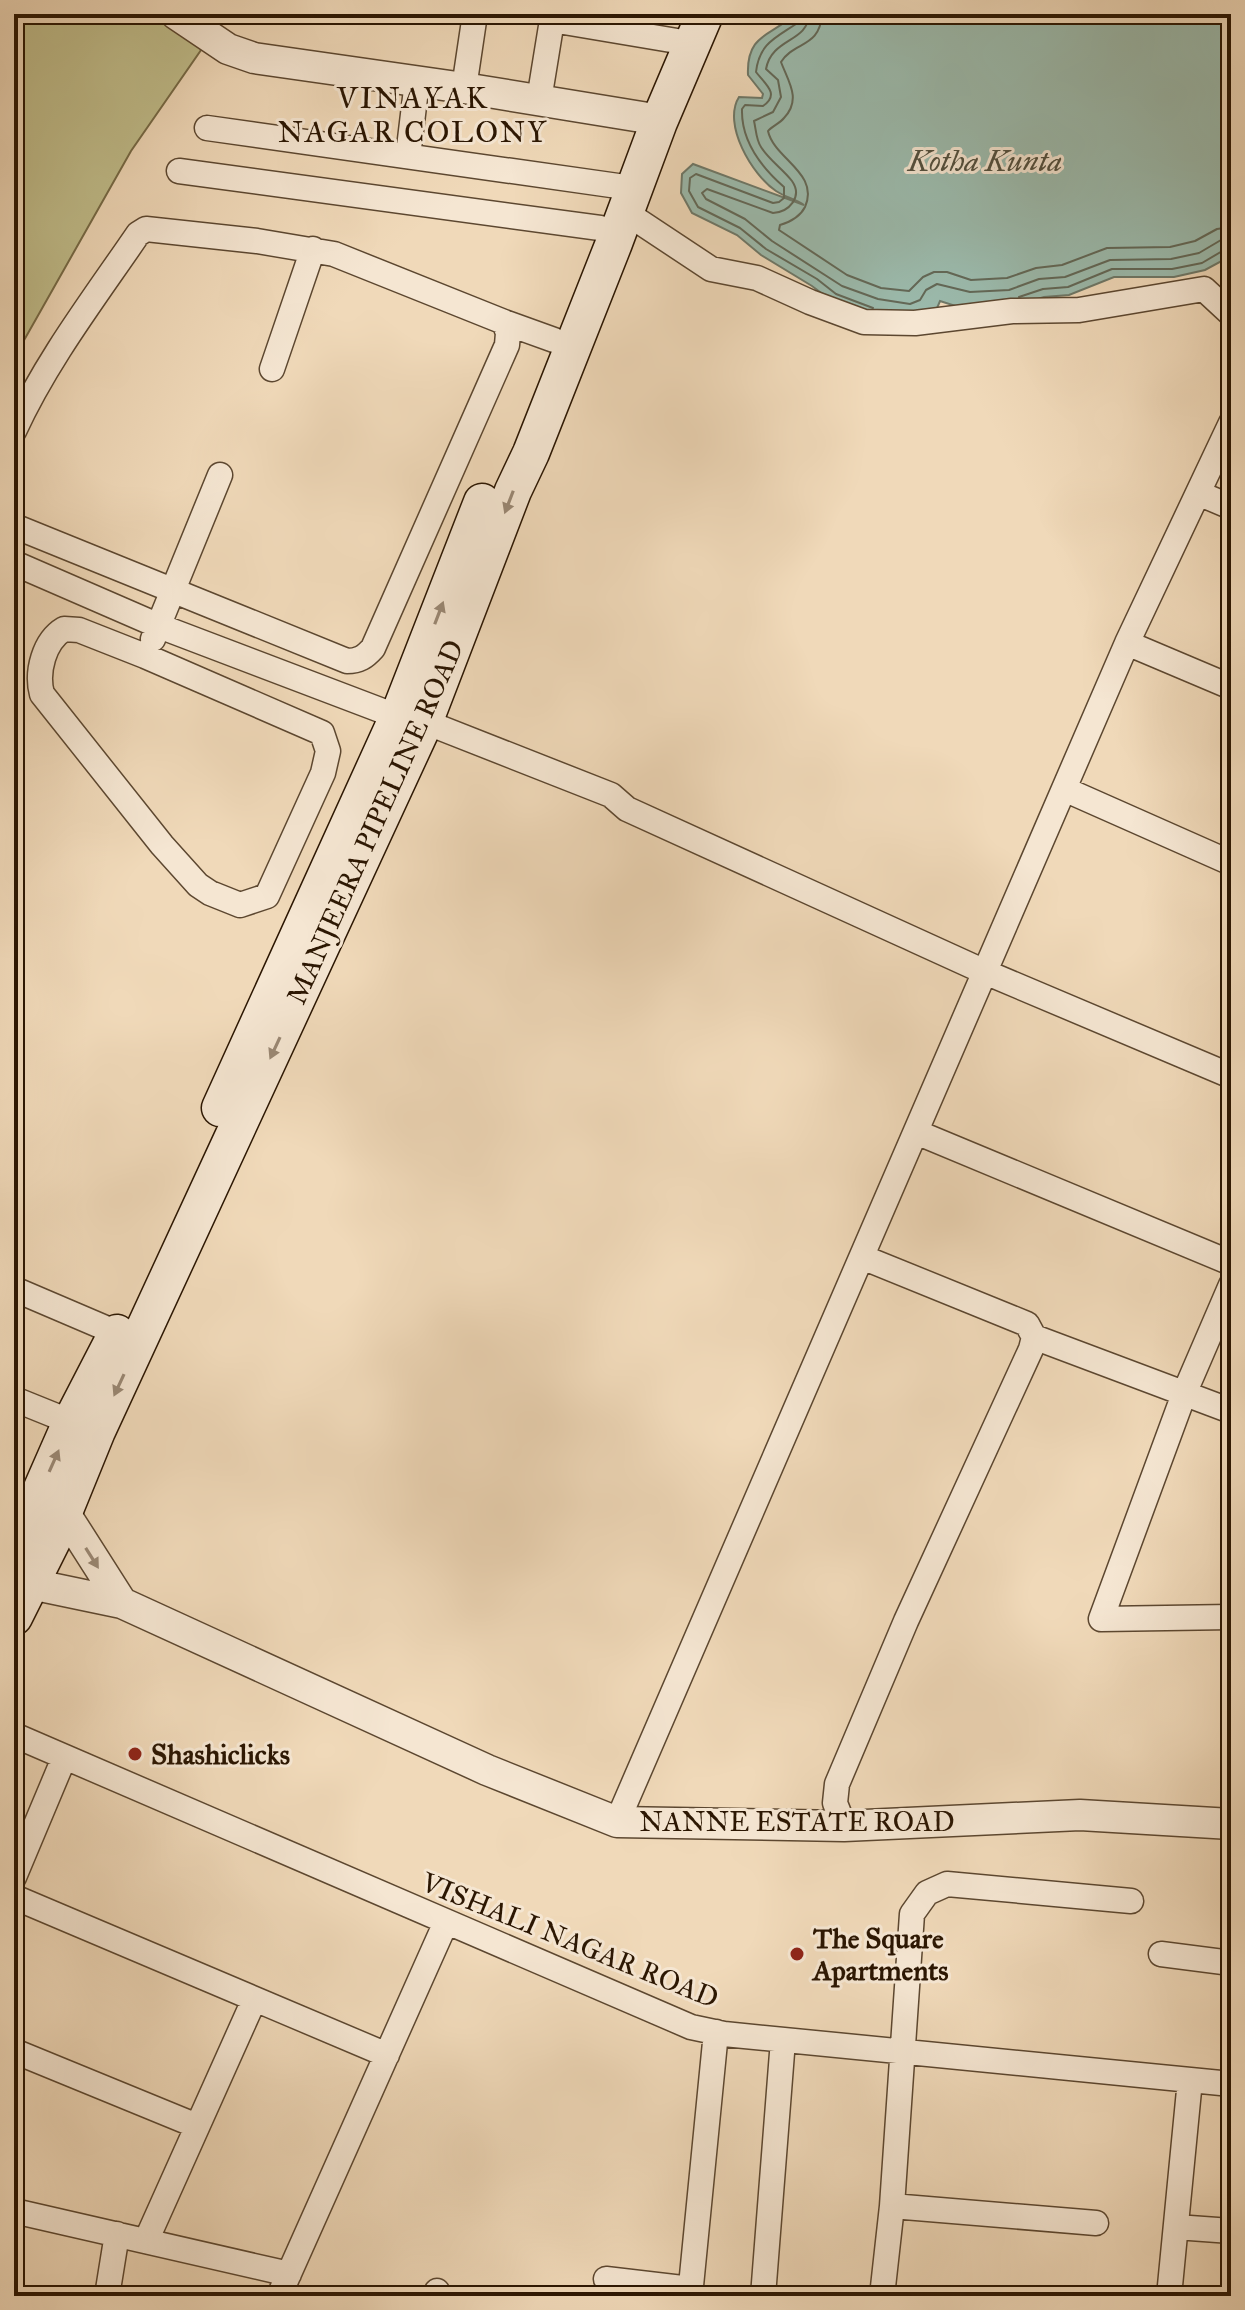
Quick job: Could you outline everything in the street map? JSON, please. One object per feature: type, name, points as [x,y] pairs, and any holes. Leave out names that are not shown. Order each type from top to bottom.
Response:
[{"type":"main road","name":"MANJEERA PIPELINE ROAD","points":[[521,447],[554,340],[653,118],[705,14]]},
{"type":"main road","name":"MANJEERA PIPELINE ROAD","points":[[653,118],[683,28]]},
{"type":"main road","name":"MANJEERA PIPELINE ROAD","points":[[14,1617],[64,1512],[180,1224],[405,722],[492,477],[521,447],[614,209]]},
{"type":"main road","name":"MANJEERA PIPELINE ROAD","points":[[18,1534],[117,1333],[180,1224]]},
{"type":"street","points":[[176,14],[228,49],[254,58],[653,118]]},
{"type":"street","points":[[464,88],[475,14]]},
{"type":"street","points":[[539,100],[552,17],[683,28]]},
{"type":"street","points":[[408,156],[417,81]]},
{"type":"street","points":[[207,128],[408,156],[614,209],[711,269],[757,278],[864,322],[915,323],[1012,311],[1079,310],[1204,289],[1231,314]]},
{"type":"street","points":[[179,171],[614,209]]},
{"type":"street","points":[[14,431],[27,402],[96,296],[138,234],[146,229],[334,254],[554,340]]},
{"type":"street","points":[[272,369],[313,249]]},
{"type":"street","points":[[14,526],[347,661],[365,657],[373,648],[507,345],[508,333],[504,322]]},
{"type":"street","points":[[617,1822],[1127,643],[1231,423]]},
{"type":"street","points":[[145,656],[220,475]]},
{"type":"street","points":[[1198,493],[1231,507]]},
{"type":"street","points":[[14,563],[159,626],[405,722],[611,795],[627,809],[985,972],[1231,1076]]},
{"type":"street","points":[[64,629],[79,630],[145,656],[322,733],[327,741],[323,773],[267,896],[240,905],[198,885],[162,845],[42,694],[39,683],[41,665],[53,635],[64,629]]},
{"type":"street","points":[[1127,643],[1231,687]]},
{"type":"street","points":[[1064,789],[1231,863]]},
{"type":"street","points":[[916,1132],[1231,1263]]},
{"type":"street","points":[[862,1257],[1027,1324],[1034,1337],[1231,1411]]},
{"type":"street","points":[[1231,1285],[1184,1394],[1101,1619],[1231,1617]]},
{"type":"street","points":[[14,1289],[117,1333]]},
{"type":"street","points":[[844,1826],[835,1803],[837,1784],[1034,1337]]},
{"type":"street","points":[[14,1399],[71,1422]]},
{"type":"street","points":[[64,1512],[122,1603]]},
{"type":"street","name":"NANNE ESTATE ROAD","points":[[31,1584],[122,1603],[487,1770],[617,1822],[844,1826],[1080,1815],[1231,1824]]},
{"type":"street","name":"VISHALI NAGAR ROAD","points":[[14,1735],[691,2027],[783,2040],[1231,2084]]},
{"type":"street","points":[[14,1877],[64,1758]]},
{"type":"street","points":[[882,2296],[892,2206],[912,1914],[927,1893],[947,1884],[1131,1901]]},
{"type":"street","points":[[14,1897],[387,2055]]},
{"type":"street","points":[[14,2211],[146,2241],[284,2285],[446,1922]]},
{"type":"street","points":[[1161,1954],[1231,1963]]},
{"type":"street","points":[[146,2241],[254,2000]]},
{"type":"street","points":[[606,2279],[691,2293],[716,2032]]},
{"type":"street","points":[[763,2296],[783,2040]]},
{"type":"street","points":[[14,2051],[197,2126]]},
{"type":"street","points":[[1169,2296],[1190,2080]]},
{"type":"street","points":[[892,2206],[1096,2223]]},
{"type":"street","points":[[1176,2227],[1231,2231]]},
{"type":"street","points":[[107,2296],[117,2234]]},
{"type":"shaded area","points":[[14,14],[226,14],[131,151],[14,358]]},
{"type":"water","name":"Kotha Kunta","points":[[794,14],[1231,14],[1231,256],[1205,270],[1174,277],[1114,277],[1069,295],[1031,301],[968,310],[940,301],[935,313],[911,323],[832,301],[761,255],[737,235],[692,213],[681,193],[682,174],[693,164],[804,205],[776,191],[758,173],[742,148],[734,121],[739,97],[762,98],[763,94],[748,75],[752,50],[763,37]]},
{"type":"place","name":"Shashiclicks","points":[[135,1754]]},
{"type":"place","name":"The Square Apartments","points":[[797,1954]]},
{"type":"district","name":"VINAYAK NAGAR COLONY","points":[[413,115]]}]
